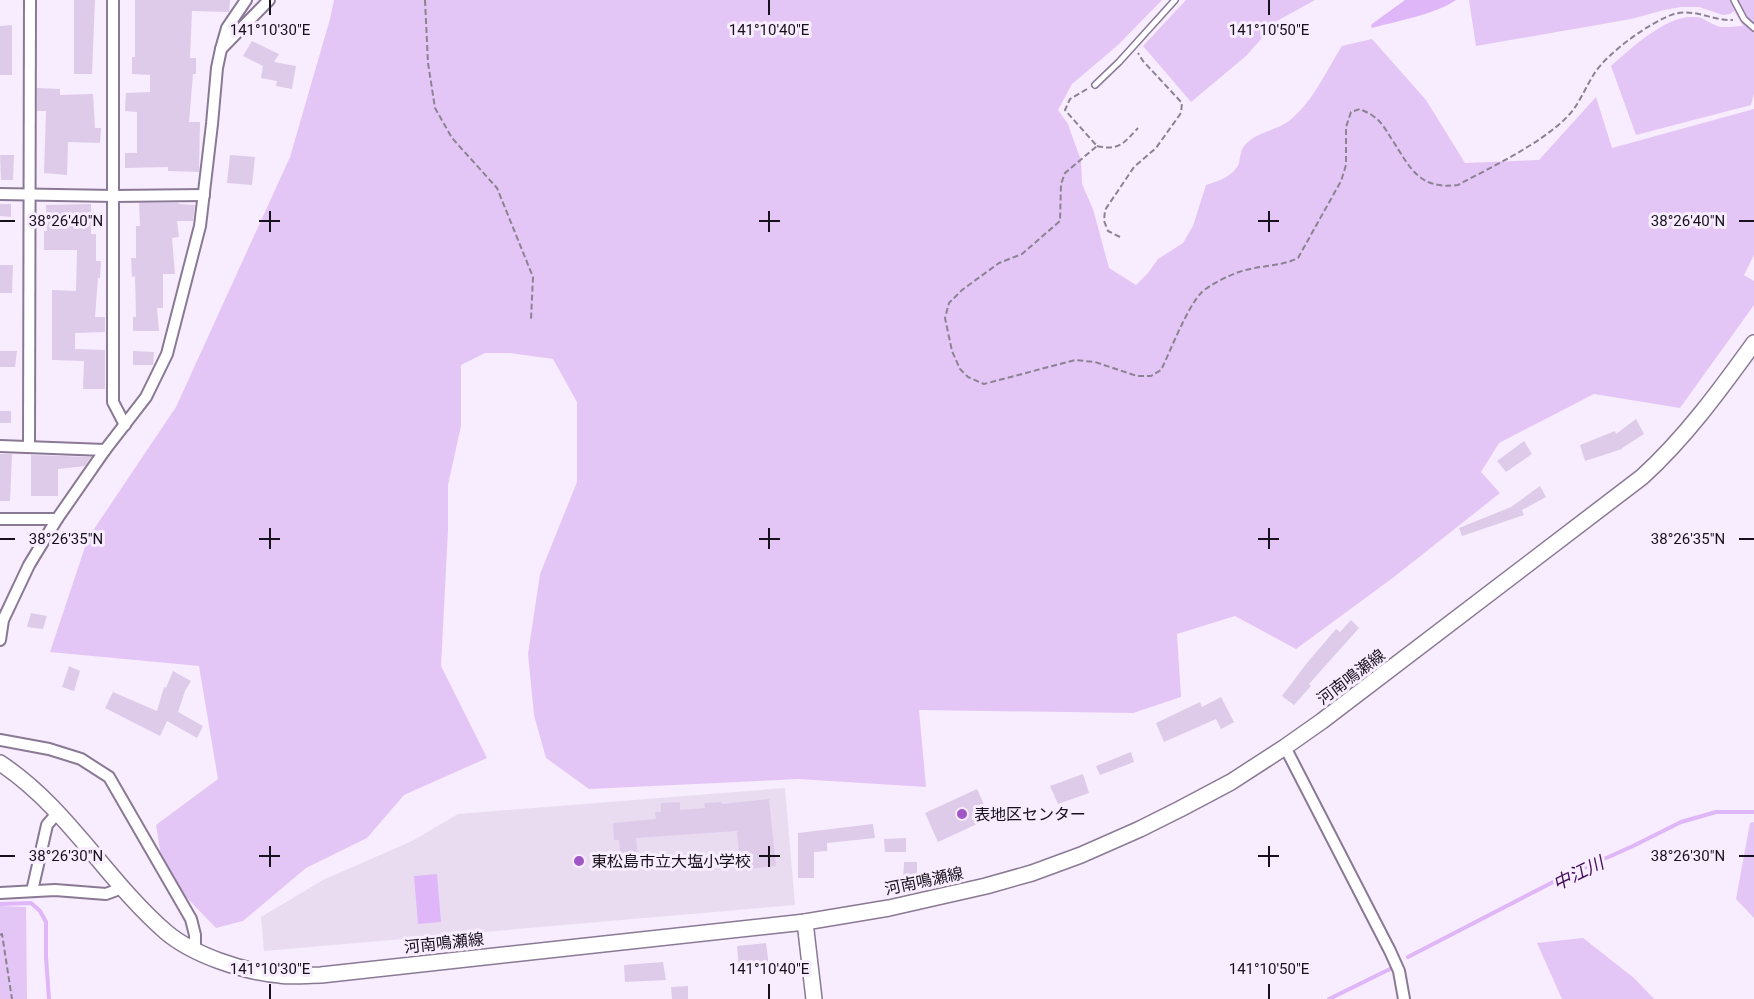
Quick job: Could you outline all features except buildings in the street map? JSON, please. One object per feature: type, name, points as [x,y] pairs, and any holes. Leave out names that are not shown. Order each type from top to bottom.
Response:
[{"type":"main road","name":"河南鳴瀬線","points":[[0,763],[18,775],[58,812],[122,888],[167,933],[195,950],[233,965],[281,976],[321,975],[804,922],[889,908],[986,886],[1032,873],[1140,829],[1231,782],[1322,722],[1642,477],[1665,455],[1719,391],[1754,343]]},
{"type":"main road","points":[[804,922],[814,999]]},
{"type":"street","points":[[30,0],[30,447]]},
{"type":"street","points":[[113,0],[113,402],[125,425]]},
{"type":"street","points":[[0,640],[3,620],[30,565],[57,519],[105,450],[146,397],[167,354],[200,226],[221,49],[226,28],[246,0]]},
{"type":"street","points":[[221,49],[269,0]]},
{"type":"street","points":[[0,194],[204,195]]},
{"type":"street","points":[[0,446],[105,450]]},
{"type":"street","points":[[0,519],[57,519]]},
{"type":"street","points":[[0,740],[49,749],[81,759],[109,777],[191,920],[195,934],[195,950]]},
{"type":"street","points":[[1285,747],[1390,951],[1399,971],[1404,999]]},
{"type":"street","points":[[32,891],[47,825],[58,812]]},
{"type":"street","points":[[0,893],[55,890],[106,894],[122,888]]},
{"type":"lane","points":[[1095,85],[1175,0]]},
{"type":"lane","points":[[1734,0],[1744,19],[1754,28]]},
{"type":"path","points":[[425,0],[428,63],[435,108],[452,138],[497,188],[533,277],[531,319]]},
{"type":"path","points":[[1097,146],[1065,173],[1061,184],[1060,221],[1022,254],[999,263],[962,290],[949,303],[945,318],[952,351],[960,369],[969,377],[984,384],[1075,360],[1095,362],[1137,376],[1151,376],[1161,370],[1192,304],[1203,291],[1238,272],[1287,263],[1298,258],[1341,181],[1346,165],[1346,127],[1351,112],[1360,109],[1372,115],[1382,125],[1417,176],[1428,183],[1442,187],[1458,185],[1541,140],[1568,116],[1580,100],[1595,72],[1610,55],[1648,27],[1676,13],[1699,13],[1725,20],[1744,19]]},
{"type":"path","points":[[1120,237],[1108,231],[1104,221],[1105,210],[1134,166],[1156,148],[1181,113],[1182,103],[1143,61],[1133,46]]},
{"type":"path","points":[[1095,85],[1070,99],[1065,110],[1097,146],[1108,149],[1122,146],[1138,128]]},
{"type":"path","points":[[0,935],[2,934],[12,999]]},
{"type":"shaded area","points":[[334,0],[1162,0],[1118,45],[1072,84],[1058,110],[1068,124],[1081,160],[1082,184],[1093,209],[1109,268],[1136,285],[1158,259],[1183,243],[1193,226],[1206,185],[1221,180],[1237,168],[1241,153],[1249,141],[1284,124],[1298,113],[1312,96],[1342,46],[1372,39],[1426,100],[1465,163],[1539,160],[1596,97],[1612,148],[1754,109],[1754,255],[1744,275],[1754,281],[1754,305],[1680,408],[1594,394],[1499,443],[1481,472],[1500,493],[1394,577],[1296,649],[1235,616],[1177,634],[1181,697],[1133,713],[919,710],[926,787],[798,779],[589,789],[546,758],[534,715],[528,654],[540,574],[577,482],[577,402],[553,359],[510,353],[485,353],[461,365],[461,426],[448,485],[441,666],[487,758],[404,795],[367,838],[306,868],[243,921],[216,928],[164,874],[156,825],[218,779],[199,666],[50,652],[88,538],[176,407],[290,157]]},
{"type":"shaded area","points":[[1186,0],[1315,0],[1277,21],[1246,56],[1191,102],[1143,46]]},
{"type":"shaded area","points":[[1405,0],[1456,0],[1427,13],[1372,28],[1372,24]]},
{"type":"shaded area","points":[[1469,0],[1754,0],[1754,93],[1751,105],[1636,135],[1611,66],[1649,34],[1672,21],[1694,17],[1721,27],[1743,26],[1734,11],[1723,15],[1699,7],[1681,7],[1631,19],[1476,46]]},
{"type":"shaded area","name":"東松島市立大塩小学校","points":[[785,788],[795,905],[264,951],[261,917],[323,880],[412,841],[458,814]]},
{"type":"shaded area","points":[[1754,822],[1754,918],[1736,899],[1750,823]]},
{"type":"shaded area","points":[[437,874],[441,922],[418,924],[414,876]]},
{"type":"shaded area","points":[[0,906],[26,907],[27,999],[0,999]]},
{"type":"shaded area","points":[[1583,938],[1634,978],[1654,999],[1562,999],[1537,943]]},
{"type":"waterway","name":"中江川","points":[[1408,957],[1555,881],[1681,822],[1716,812],[1754,812]]},
{"type":"waterway","points":[[0,904],[31,903],[40,911],[46,922],[49,999]]},
{"type":"waterway","name":"中江川","points":[[1329,999],[1390,969]]},
{"type":"place","name":"表地区センター","points":[[962,814]]},
{"type":"place","name":"東松島市立大塩小学校","points":[[579,861]]}]
